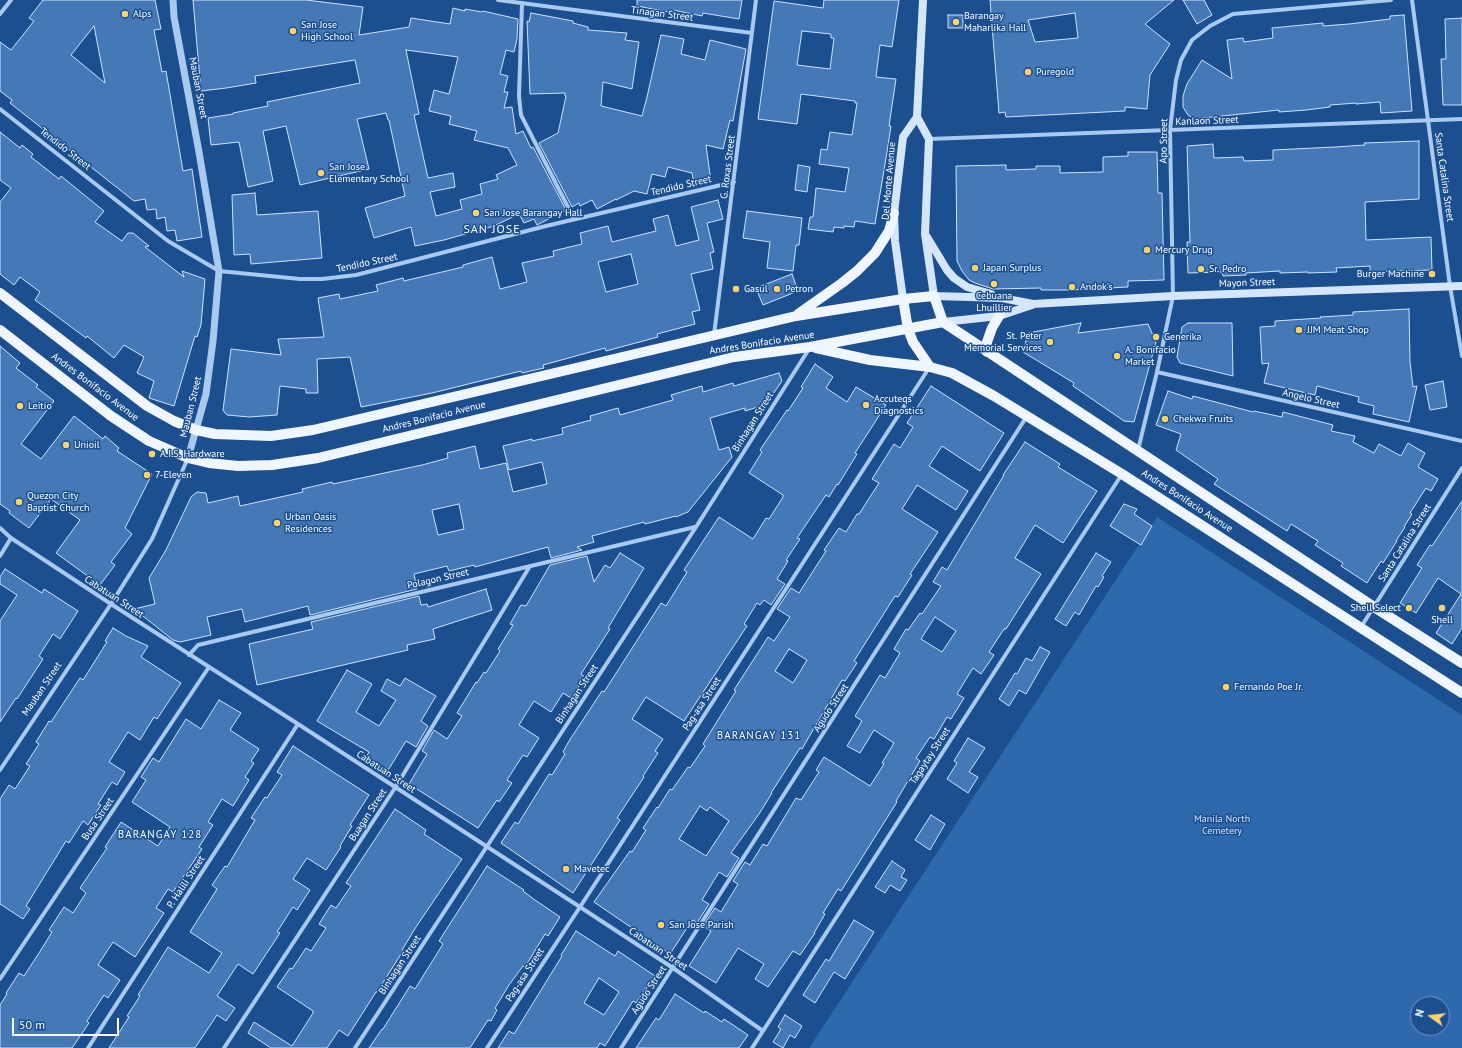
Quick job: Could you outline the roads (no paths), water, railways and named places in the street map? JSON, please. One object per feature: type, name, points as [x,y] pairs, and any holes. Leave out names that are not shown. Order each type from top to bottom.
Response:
[{"type":"main road","points":[[923,0],[917,117],[929,139],[925,234],[934,296],[943,322]]},
{"type":"main road","name":"Del Monte Avenue","points":[[903,299],[895,241],[894,213],[903,137],[917,117]]},
{"type":"main road","points":[[796,316],[842,283],[857,271],[875,253],[889,231],[894,213]]},
{"type":"main road","points":[[925,234],[947,270],[954,278],[967,287],[1002,298]]},
{"type":"main road","name":"Mayon Street","points":[[934,296],[1002,298],[1033,304],[1173,296],[1462,286]]},
{"type":"main road","name":"Andres Bonifacio Avenue","points":[[0,293],[147,406],[174,421],[196,430],[225,435],[272,436],[313,430],[796,316],[903,299],[934,296]]},
{"type":"main road","points":[[903,299],[908,329],[913,342],[930,367]]},
{"type":"main road","name":"Mayon Street","points":[[943,322],[1000,316],[1033,304]]},
{"type":"main road","points":[[987,352],[986,342],[992,328],[1000,316]]},
{"type":"main road","name":"Andres Bonifacio Avenue","points":[[0,330],[110,416],[149,441],[188,458],[209,463],[238,466],[272,465],[318,458],[734,357],[810,347],[943,322],[1374,607],[1462,663]]},
{"type":"main road","name":"Andres Bonifacio Avenue","points":[[810,347],[870,360],[930,367],[952,373],[994,396],[1122,474],[1462,693]]},
{"type":"street","points":[[0,14],[11,0]]},
{"type":"street","name":"Mauban Street","points":[[0,770],[152,539],[188,458],[206,394],[213,340],[219,271],[200,152],[174,17],[173,0]]},
{"type":"street","name":"Tinagan Street","points":[[498,0],[752,33]]},
{"type":"street","name":"G. Roxas Street","points":[[714,336],[756,0]]},
{"type":"street","name":"Apo Street","points":[[1138,450],[1157,372],[1173,296],[1170,130],[1176,80],[1181,60],[1192,40],[1210,26],[1233,14],[1391,0]]},
{"type":"street","name":"Santa Catalina Street","points":[[1412,0],[1450,286],[1462,356]]},
{"type":"street","points":[[522,3],[519,70],[521,115],[574,219]]},
{"type":"street","name":"Tendido Street","points":[[0,109],[168,241],[219,271],[300,279],[327,279],[356,275],[574,219],[734,182]]},
{"type":"street","name":"Kanlaon Street","points":[[929,139],[1462,119]]},
{"type":"street","name":"Binhagan Street","points":[[355,1048],[696,527],[810,347]]},
{"type":"street","name":"Pag-asa Street","points":[[487,1048],[930,367]]},
{"type":"street","name":"Angelo Street","points":[[1157,372],[1462,441]]},
{"type":"street","name":"Agudo Street","points":[[621,1048],[1027,416]]},
{"type":"street","name":"Santa Catalina Street","points":[[1361,628],[1462,468]]},
{"type":"street","name":"Tagaytay Street","points":[[752,1048],[1122,474]]},
{"type":"street","name":"Polagon Street","points":[[189,655],[198,645],[696,527]]},
{"type":"street","name":"Cabatuan Street","points":[[0,528],[11,538],[110,604],[487,846],[673,968],[763,1031]]},
{"type":"street","points":[[0,556],[11,538]]},
{"type":"street","name":"Buagan Street","points":[[224,1048],[395,788],[530,566]]},
{"type":"street","name":"Busa Street","points":[[0,979],[209,667]]},
{"type":"street","name":"P. Halili Street","points":[[88,1048],[298,724]]},
{"type":"place","name":"Alps","points":[[125,14]]},
{"type":"place","name":"Barangay Maharlika Hall","points":[[956,22]]},
{"type":"place","name":"San Jose High School","points":[[293,31]]},
{"type":"place","name":"Puregold","points":[[1028,72]]},
{"type":"place","name":"San Jose Elementary School","points":[[321,173]]},
{"type":"place","name":"San Jose Barangay Hall","points":[[476,213]]},
{"type":"place","name":"Mercury Drug","points":[[1147,250]]},
{"type":"place","name":"Japan Surplus","points":[[975,268]]},
{"type":"place","name":"Sr. Pedro","points":[[1201,269]]},
{"type":"place","name":"Burger Machine","points":[[1432,274]]},
{"type":"place","name":"Cebuana Lhuillier","points":[[994,284]]},
{"type":"place","name":"Andok's","points":[[1072,287]]},
{"type":"place","name":"Gasul","points":[[736,289]]},
{"type":"place","name":"Petron","points":[[777,289]]},
{"type":"place","name":"JJM Meat Shop","points":[[1299,330]]},
{"type":"place","name":"Generika","points":[[1156,337]]},
{"type":"place","name":"St. Peter Memorial Services","points":[[1050,342]]},
{"type":"place","name":"A. Bonifacio Market","points":[[1117,356]]},
{"type":"place","name":"Accuteqs Diagnostics","points":[[866,405]]},
{"type":"place","name":"Leitio","points":[[20,406]]},
{"type":"place","name":"Chekwa Fruits","points":[[1165,419]]},
{"type":"place","name":"Unioil","points":[[66,445]]},
{"type":"place","name":"A.I.S. Hardware","points":[[152,454]]},
{"type":"place","name":"7-Eleven","points":[[147,475]]},
{"type":"place","name":"Quezon City Baptist Church","points":[[19,502]]},
{"type":"place","name":"Urban Oasis Residences","points":[[277,523]]},
{"type":"place","name":"Shell Select","points":[[1409,608]]},
{"type":"place","name":"Shell","points":[[1442,608]]},
{"type":"place","name":"Fernando Poe Jr.","points":[[1226,687]]},
{"type":"place","name":"Mavetec","points":[[566,869]]},
{"type":"place","name":"San Jose Parish","points":[[661,925]]},
{"type":"district","name":"SAN JOSE","points":[[492,230]]},
{"type":"district","name":"BARANGAY 131","points":[[759,736]]},
{"type":"district","name":"BARANGAY 128","points":[[160,835]]},
{"type":"park label","name":"Manila North Cemetery","points":[[1222,824]]}]
